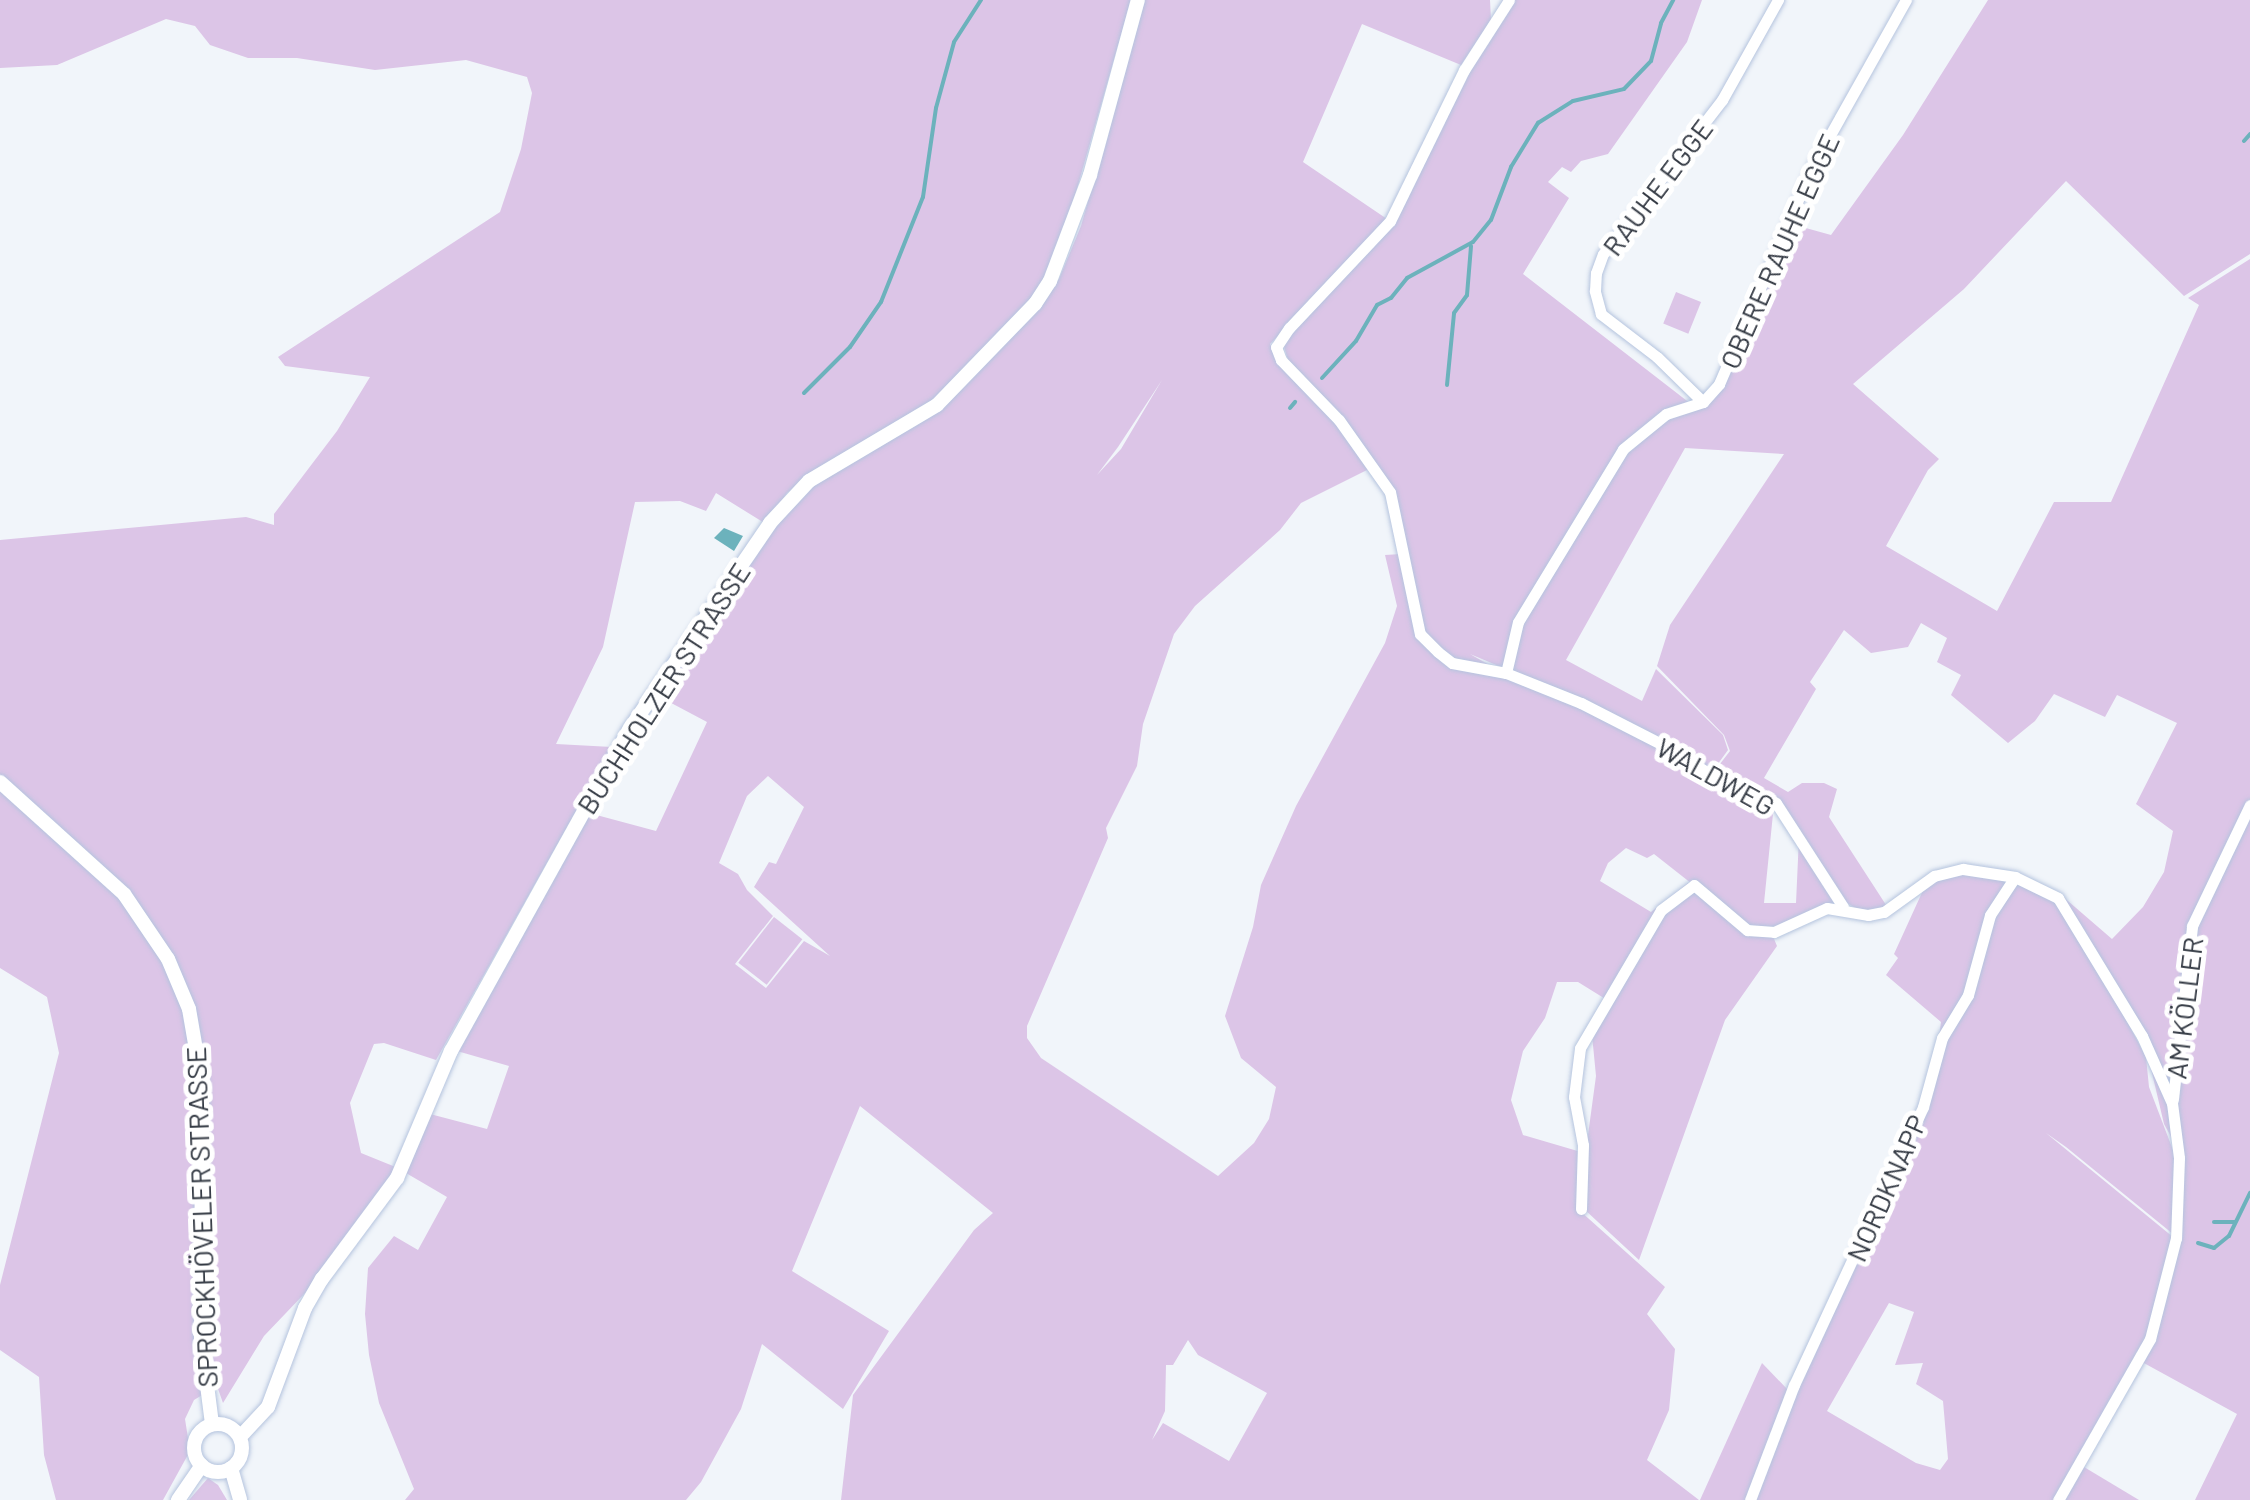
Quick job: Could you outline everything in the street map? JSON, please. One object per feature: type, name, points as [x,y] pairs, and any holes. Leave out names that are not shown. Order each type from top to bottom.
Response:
[{"type":"street","name":"BUCHHOLZER STRASSE","points":[[240,1437],[268,1407],[306,1308],[322,1279],[397,1178],[450,1051],[616,753],[760,538],[809,480],[937,405],[1034,304],[1050,281],[1090,175],[1138,0]]},
{"type":"street","name":"WALDWEG","points":[[1509,0],[1464,70],[1390,222],[1298,317],[1276,347],[1280,360],[1339,420],[1390,492],[1420,634],[1452,663],[1506,674],[1641,734],[1733,789],[1776,803],[1843,907]]},
{"type":"street","name":"RAUHE EGGE","points":[[1703,402],[1657,356],[1601,314],[1595,291],[1596,273],[1603,254],[1722,100],[1778,0]]},
{"type":"street","name":"OBERE RAUHE EGGE","points":[[1703,402],[1718,384],[1812,169],[1906,0]]},
{"type":"street","points":[[1506,674],[1518,622],[1623,449],[1666,414],[1703,402]]},
{"type":"street","name":"SPROCKHÖVELER STRASSE","points":[[0,782],[124,894],[168,959],[189,1009],[202,1084],[201,1338],[212,1424]]},
{"type":"street","name":"AM KÖLLER","points":[[2172,1104],[2192,926],[2250,805]]},
{"type":"street","points":[[1581,1209],[1583,1145],[1574,1097],[1580,1048],[1661,910],[1694,885],[1747,930],[1774,932],[1820,909],[1843,907],[1868,915],[1884,912],[1934,876],[1963,869],[2016,877],[2058,898],[2118,992],[2172,1104],[2179,1158],[2176,1238],[2150,1340],[2058,1500]]},
{"type":"street","name":"NORDKNAPP","points":[[1750,1500],[1794,1384],[1923,1108],[1942,1038],[1968,995],[1990,915],[2016,877]]},
{"type":"street","name":"SPROCKHÖVELER STRASSE","points":[[202,1466],[194,1445],[200,1432],[212,1424],[231,1428],[240,1437]]},
{"type":"street","points":[[178,1500],[202,1466],[216,1472],[230,1468],[240,1456],[240,1437]]},
{"type":"street","points":[[230,1468],[240,1500]]},
{"type":"shaded area","points":[[0,0],[1131,0],[1058,255],[1019,331],[1059,279],[1081,226],[1145,0],[1490,0],[1491,20],[1461,65],[1362,24],[1303,162],[1387,219],[1363,250],[1270,344],[1279,365],[1349,437],[1369,469],[1301,503],[1280,530],[1195,606],[1174,634],[1143,724],[1137,766],[1106,828],[1108,838],[1027,1026],[1027,1038],[1041,1058],[1218,1176],[1254,1143],[1269,1119],[1276,1087],[1241,1058],[1225,1016],[1253,927],[1261,885],[1296,806],[1385,643],[1397,606],[1385,555],[1401,554],[1412,592],[1393,492],[1339,414],[1288,360],[1283,343],[1393,223],[1474,62],[1514,0],[1702,0],[1687,42],[1608,154],[1581,161],[1571,172],[1562,167],[1548,182],[1569,198],[1523,274],[1691,404],[1722,390],[1795,225],[1831,235],[1903,135],[1988,0],[2250,0],[2250,254],[2184,296],[2066,181],[1964,289],[1853,384],[1939,459],[1928,470],[1886,546],[1997,611],[2054,502],[2111,502],[2199,305],[2188,298],[2250,259],[2250,800],[2229,846],[2234,848],[2250,811],[2250,1500],[2195,1500],[2237,1414],[2142,1362],[2179,1238],[2183,1158],[2164,1124],[2148,1056],[2093,957],[2146,1057],[2149,1087],[2176,1158],[2173,1234],[2046,1133],[2173,1237],[2148,1339],[2054,1500],[1753,1500],[1798,1384],[1929,1100],[1943,1039],[1939,1038],[1941,1022],[1886,975],[1898,958],[1894,954],[1925,886],[1963,871],[1994,873],[2061,895],[2112,939],[2143,907],[2164,872],[2173,831],[2136,804],[2177,723],[2117,695],[2105,717],[2054,694],[2035,721],[2008,743],[1951,695],[1961,675],[1937,662],[1947,638],[1921,623],[1908,647],[1871,653],[1844,630],[1810,682],[1816,689],[1764,778],[1788,792],[1802,783],[1824,783],[1837,789],[1829,817],[1888,908],[1876,912],[1855,908],[1841,899],[1777,801],[1713,773],[1730,751],[1724,735],[1657,666],[1670,625],[1784,454],[1685,448],[1566,660],[1642,701],[1656,669],[1723,735],[1728,750],[1712,772],[1582,701],[1470,654],[1512,678],[1631,731],[1733,791],[1774,804],[1764,903],[1796,903],[1799,837],[1837,902],[1773,929],[1748,928],[1654,854],[1647,858],[1626,848],[1608,863],[1600,881],[1651,912],[1688,883],[1746,932],[1772,934],[1777,946],[1725,1020],[1639,1260],[1584,1209],[1583,1172],[1596,1076],[1592,1035],[1607,1000],[1578,982],[1557,982],[1545,1018],[1523,1051],[1511,1100],[1523,1135],[1581,1152],[1579,1210],[1665,1287],[1647,1314],[1675,1349],[1669,1410],[1647,1460],[1699,1500],[841,1500],[853,1395],[974,1230],[993,1213],[860,1106],[792,1271],[889,1331],[843,1409],[762,1344],[741,1409],[701,1482],[686,1500],[405,1500],[414,1489],[379,1403],[369,1355],[365,1314],[368,1268],[394,1236],[418,1250],[447,1197],[406,1173],[430,1114],[487,1129],[509,1066],[457,1051],[589,813],[656,831],[707,722],[658,696],[776,522],[834,463],[924,411],[814,471],[787,493],[766,524],[716,493],[706,511],[680,501],[635,502],[603,647],[556,744],[612,747],[436,1060],[384,1043],[374,1044],[350,1103],[361,1153],[398,1168],[306,1292],[264,1336],[223,1403],[217,1386],[194,1400],[185,1419],[190,1451],[163,1500],[56,1500],[44,1455],[39,1377],[0,1350],[0,1285],[59,1053],[47,997],[0,968],[0,540],[246,517],[274,525],[274,514],[337,431],[370,377],[285,366],[278,357],[500,212],[521,149],[532,93],[527,77],[466,60],[375,70],[297,58],[248,58],[210,45],[195,26],[166,19],[57,65],[0,68]],"holes":[[[1162,380],[1121,449],[1097,475]],[[768,776],[804,807],[776,864],[769,862],[754,887],[830,956],[804,941],[766,988],[735,964],[773,916],[747,890],[738,874],[719,863],[747,796]],[[1889,1303],[1914,1312],[1895,1365],[1923,1363],[1916,1384],[1943,1401],[1948,1459],[1940,1470],[1916,1463],[1827,1411]],[[1188,1340],[1198,1355],[1267,1393],[1229,1461],[1163,1423],[1152,1440],[1165,1411],[1166,1365],[1173,1365]]]},
{"type":"shaded area","points":[[1676,292],[1701,302],[1688,334],[1663,324]]},
{"type":"shaded area","points":[[774,917],[802,939],[767,985],[738,963]]},
{"type":"shaded area","points":[[1762,1363],[1789,1391],[1748,1500],[1700,1500]]},
{"type":"shaded area","points":[[2079,1464],[2139,1500],[2062,1500]]},
{"type":"shaded area","points":[[208,1478],[227,1500],[189,1500]]},
{"type":"water","points":[[724,528],[743,536],[734,551],[714,538]]},
{"type":"waterway","points":[[804,393],[850,347],[881,302],[923,197],[936,108],[954,42],[981,0]]},
{"type":"waterway","points":[[1322,378],[1356,341],[1377,305],[1391,298],[1407,278],[1473,242],[1491,220],[1511,167],[1538,123],[1573,101],[1624,89],[1651,61],[1661,23],[1673,0]]},
{"type":"waterway","points":[[2244,141],[2250,134]]},
{"type":"waterway","points":[[1447,385],[1454,313],[1467,295],[1471,246]]},
{"type":"waterway","points":[[1290,408],[1295,402]]},
{"type":"waterway","points":[[2198,1243],[2214,1248],[2229,1236],[2250,1193]]},
{"type":"waterway","points":[[2214,1222],[2235,1222]]}]
